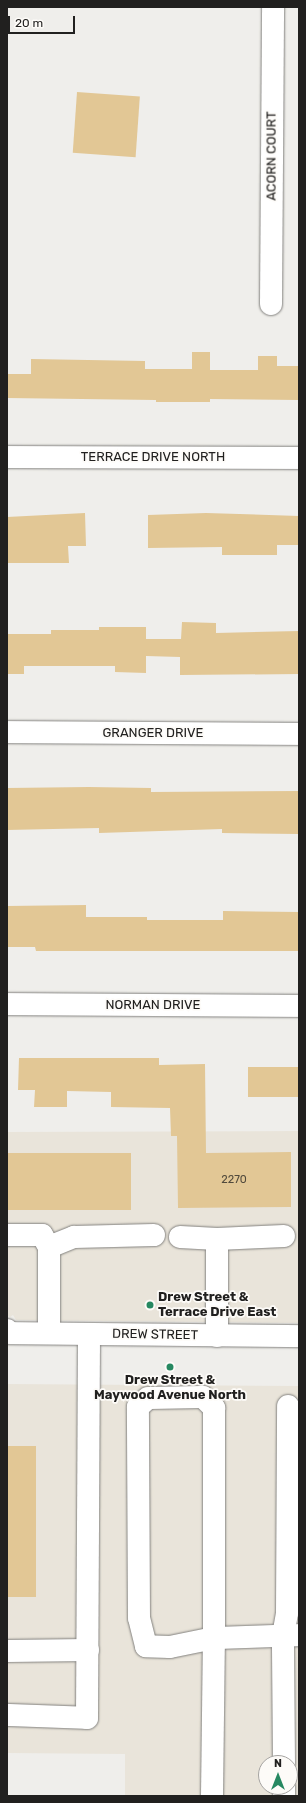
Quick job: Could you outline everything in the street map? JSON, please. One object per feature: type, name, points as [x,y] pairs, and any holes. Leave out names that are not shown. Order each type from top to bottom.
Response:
[{"type":"street","name":"ACORN COURT","points":[[271,304],[273,7]]},
{"type":"street","name":"TERRACE DRIVE NORTH","points":[[7,457],[299,458]]},
{"type":"street","name":"GRANGER DRIVE","points":[[7,732],[299,734]]},
{"type":"street","name":"NORMAN DRIVE","points":[[7,1004],[299,1006]]},
{"type":"street","points":[[7,1235],[42,1235],[49,1247],[49,1334]]},
{"type":"street","points":[[49,1247],[74,1237],[154,1235]]},
{"type":"street","points":[[180,1237],[217,1239],[284,1236]]},
{"type":"street","points":[[217,1239],[217,1336]]},
{"type":"street","name":"DREW STREET","points":[[8,1333],[299,1336]]},
{"type":"street","points":[[7,1715],[87,1718],[89,1334]]},
{"type":"street","points":[[212,1796],[214,1638],[214,1408],[203,1397],[148,1398],[138,1407],[139,1618],[146,1646],[170,1647],[214,1638],[291,1636]]},
{"type":"street","points":[[284,1755],[291,1636],[287,1613],[288,1406]]},
{"type":"street","points":[[7,1651],[88,1650]]},
{"type":"shaded area","points":[[299,1131],[299,1323],[16,1320],[13,1315],[10,1317],[7,1315],[7,1132]]},
{"type":"shaded area","points":[[7,1384],[299,1386],[299,1796],[125,1796],[125,1754],[7,1753]]},
{"type":"building","points":[[77,92],[140,96],[136,157],[73,153]]},
{"type":"building","points":[[192,352],[210,352],[210,370],[258,370],[258,356],[277,356],[277,366],[299,366],[299,400],[210,399],[210,402],[156,402],[156,400],[7,398],[7,374],[31,374],[31,359],[145,361],[145,369],[192,369]]},
{"type":"building","points":[[85,513],[86,546],[68,546],[69,563],[7,563],[7,517]]},
{"type":"building","points":[[206,513],[299,516],[299,545],[277,545],[277,555],[222,555],[222,547],[148,548],[148,515]]},
{"type":"building","points":[[182,622],[216,623],[216,633],[299,631],[299,674],[180,675],[180,657],[146,656],[146,673],[115,672],[115,666],[24,666],[24,674],[7,674],[7,634],[51,634],[51,630],[99,630],[99,627],[146,627],[146,639],[181,639]]},
{"type":"building","points":[[7,788],[151,788],[151,792],[299,791],[299,834],[222,833],[222,829],[99,833],[99,828],[7,830]]},
{"type":"building","points":[[86,905],[86,917],[147,917],[147,920],[223,920],[223,911],[299,912],[299,951],[36,951],[35,947],[7,947],[7,906]]},
{"type":"building","points":[[19,1058],[159,1058],[159,1065],[205,1064],[206,1153],[291,1152],[291,1207],[178,1208],[177,1136],[171,1136],[170,1108],[111,1107],[111,1092],[67,1091],[67,1107],[34,1107],[35,1090],[18,1090]]},
{"type":"building","points":[[248,1067],[299,1067],[299,1097],[248,1097]]},
{"type":"building","points":[[7,1153],[131,1153],[131,1210],[7,1210]]},
{"type":"building","points":[[7,1446],[36,1446],[36,1597],[7,1597]]},
{"type":"place","name":"Drew Street & Terrace Drive East","points":[[150,1305]]},
{"type":"place","name":"Drew Street & Maywood Avenue North","points":[[170,1367]]}]
